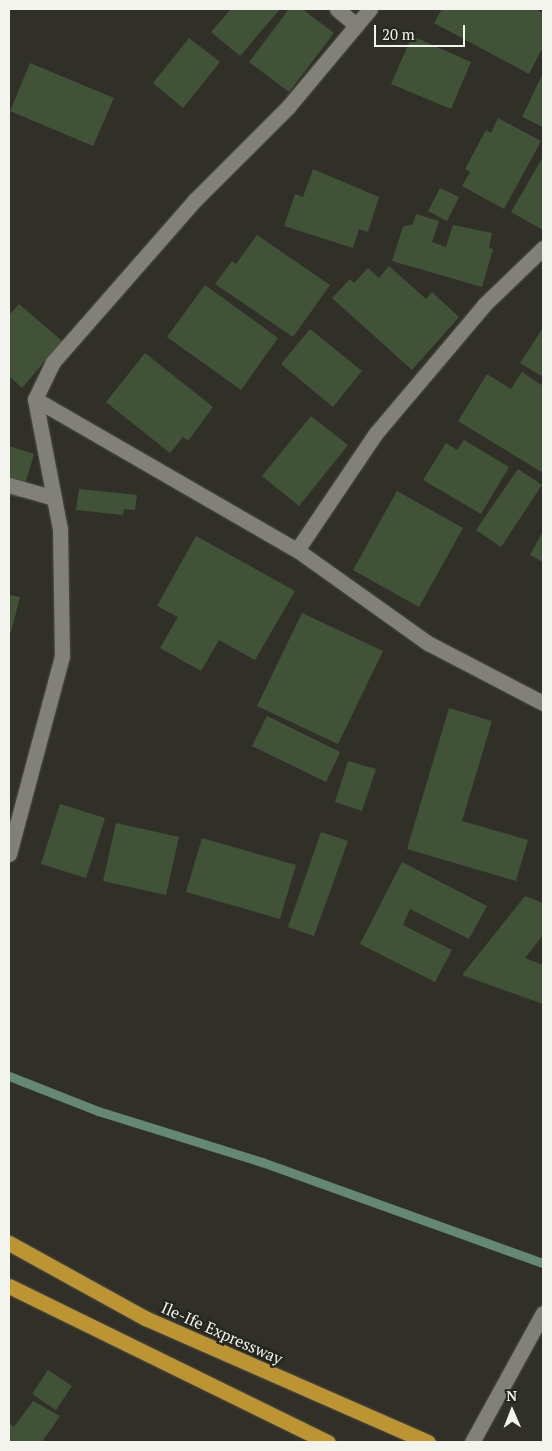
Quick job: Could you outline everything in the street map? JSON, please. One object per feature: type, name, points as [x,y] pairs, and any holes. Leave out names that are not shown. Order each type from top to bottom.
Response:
[{"type":"highway","name":"Ile-Ife Expressway","points":[[9,1243],[145,1318],[428,1442]]},
{"type":"highway","points":[[9,1286],[328,1442]]},
{"type":"street","points":[[337,9],[356,25]]},
{"type":"street","points":[[9,854],[62,656],[60,529],[36,398],[53,362],[195,200],[288,107],[370,9]]},
{"type":"street","points":[[297,550],[376,433],[484,305],[543,248]]},
{"type":"street","points":[[36,398],[297,550],[428,642],[543,703]]},
{"type":"street","points":[[9,485],[54,498]]},
{"type":"street","points":[[472,1442],[543,1313]]},
{"type":"building","points":[[231,9],[280,9],[240,56],[211,32]]},
{"type":"building","points":[[289,9],[302,9],[334,33],[289,92],[249,62]]},
{"type":"building","points":[[442,9],[535,9],[543,13],[543,47],[529,74],[434,23]]},
{"type":"building","points":[[412,36],[471,62],[451,109],[391,84]]},
{"type":"building","points":[[189,38],[220,62],[183,108],[153,83]]},
{"type":"building","points":[[30,63],[114,98],[93,146],[10,111]]},
{"type":"building","points":[[543,73],[543,127],[522,117]]},
{"type":"building","points":[[498,118],[541,141],[504,209],[462,186],[470,172],[465,169],[486,130],[491,133]]},
{"type":"building","points":[[543,157],[543,230],[511,212]]},
{"type":"building","points":[[313,169],[379,197],[368,232],[359,229],[353,248],[284,226],[295,194],[303,197]]},
{"type":"building","points":[[440,188],[459,197],[447,221],[428,211]]},
{"type":"building","points":[[416,214],[439,221],[432,242],[446,247],[453,225],[492,233],[489,248],[493,249],[482,287],[392,261],[403,227],[413,224]]},
{"type":"building","points":[[257,235],[330,285],[293,337],[215,284],[232,261],[236,264]]},
{"type":"building","points":[[389,266],[426,299],[432,292],[459,317],[412,370],[332,298],[350,279],[354,283],[368,268],[379,278]]},
{"type":"building","points":[[205,285],[278,338],[241,390],[167,337]]},
{"type":"building","points":[[19,304],[62,341],[22,388],[9,376],[9,315]]},
{"type":"building","points":[[543,328],[543,377],[520,363]]},
{"type":"building","points":[[310,329],[362,371],[333,407],[281,364]]},
{"type":"building","points":[[145,353],[213,407],[188,441],[183,437],[170,453],[106,402]]},
{"type":"building","points":[[522,372],[543,386],[543,473],[458,421],[487,374],[511,389]]},
{"type":"building","points":[[311,416],[348,445],[299,506],[262,476]]},
{"type":"building","points":[[464,440],[509,467],[481,514],[423,480],[446,443],[457,450]]},
{"type":"building","points":[[9,446],[34,454],[21,498],[9,495]]},
{"type":"building","points":[[518,469],[542,485],[501,547],[476,530]]},
{"type":"building","points":[[79,489],[137,495],[135,510],[124,509],[123,515],[76,510]]},
{"type":"building","points":[[397,491],[463,528],[419,607],[353,570]]},
{"type":"building","points":[[543,531],[543,562],[530,555]]},
{"type":"building","points":[[196,536],[295,591],[255,660],[219,640],[201,671],[160,648],[178,617],[157,606]]},
{"type":"building","points":[[9,595],[20,597],[11,632],[9,632]]},
{"type":"building","points":[[302,613],[383,651],[338,744],[257,706]]},
{"type":"building","points":[[449,708],[492,721],[462,821],[528,840],[516,881],[407,849]]},
{"type":"building","points":[[267,716],[340,752],[326,782],[252,746]]},
{"type":"building","points":[[348,761],[376,769],[362,811],[335,802]]},
{"type":"building","points":[[60,804],[105,818],[86,878],[41,864]]},
{"type":"building","points":[[116,823],[179,837],[166,895],[103,881]]},
{"type":"building","points":[[321,832],[348,841],[314,936],[288,927]]},
{"type":"building","points":[[202,838],[296,865],[280,919],[186,892]]},
{"type":"building","points":[[402,862],[487,906],[469,939],[410,909],[403,925],[452,950],[435,982],[360,944]]},
{"type":"building","points":[[525,896],[543,903],[543,935],[525,958],[543,965],[543,1004],[462,975]]},
{"type":"building","points":[[48,1370],[72,1386],[56,1410],[32,1394]]},
{"type":"building","points":[[33,1401],[60,1416],[42,1442],[9,1442],[9,1423],[14,1427]]},
{"type":"waterway","points":[[9,1076],[98,1111],[262,1162],[543,1263]]}]
